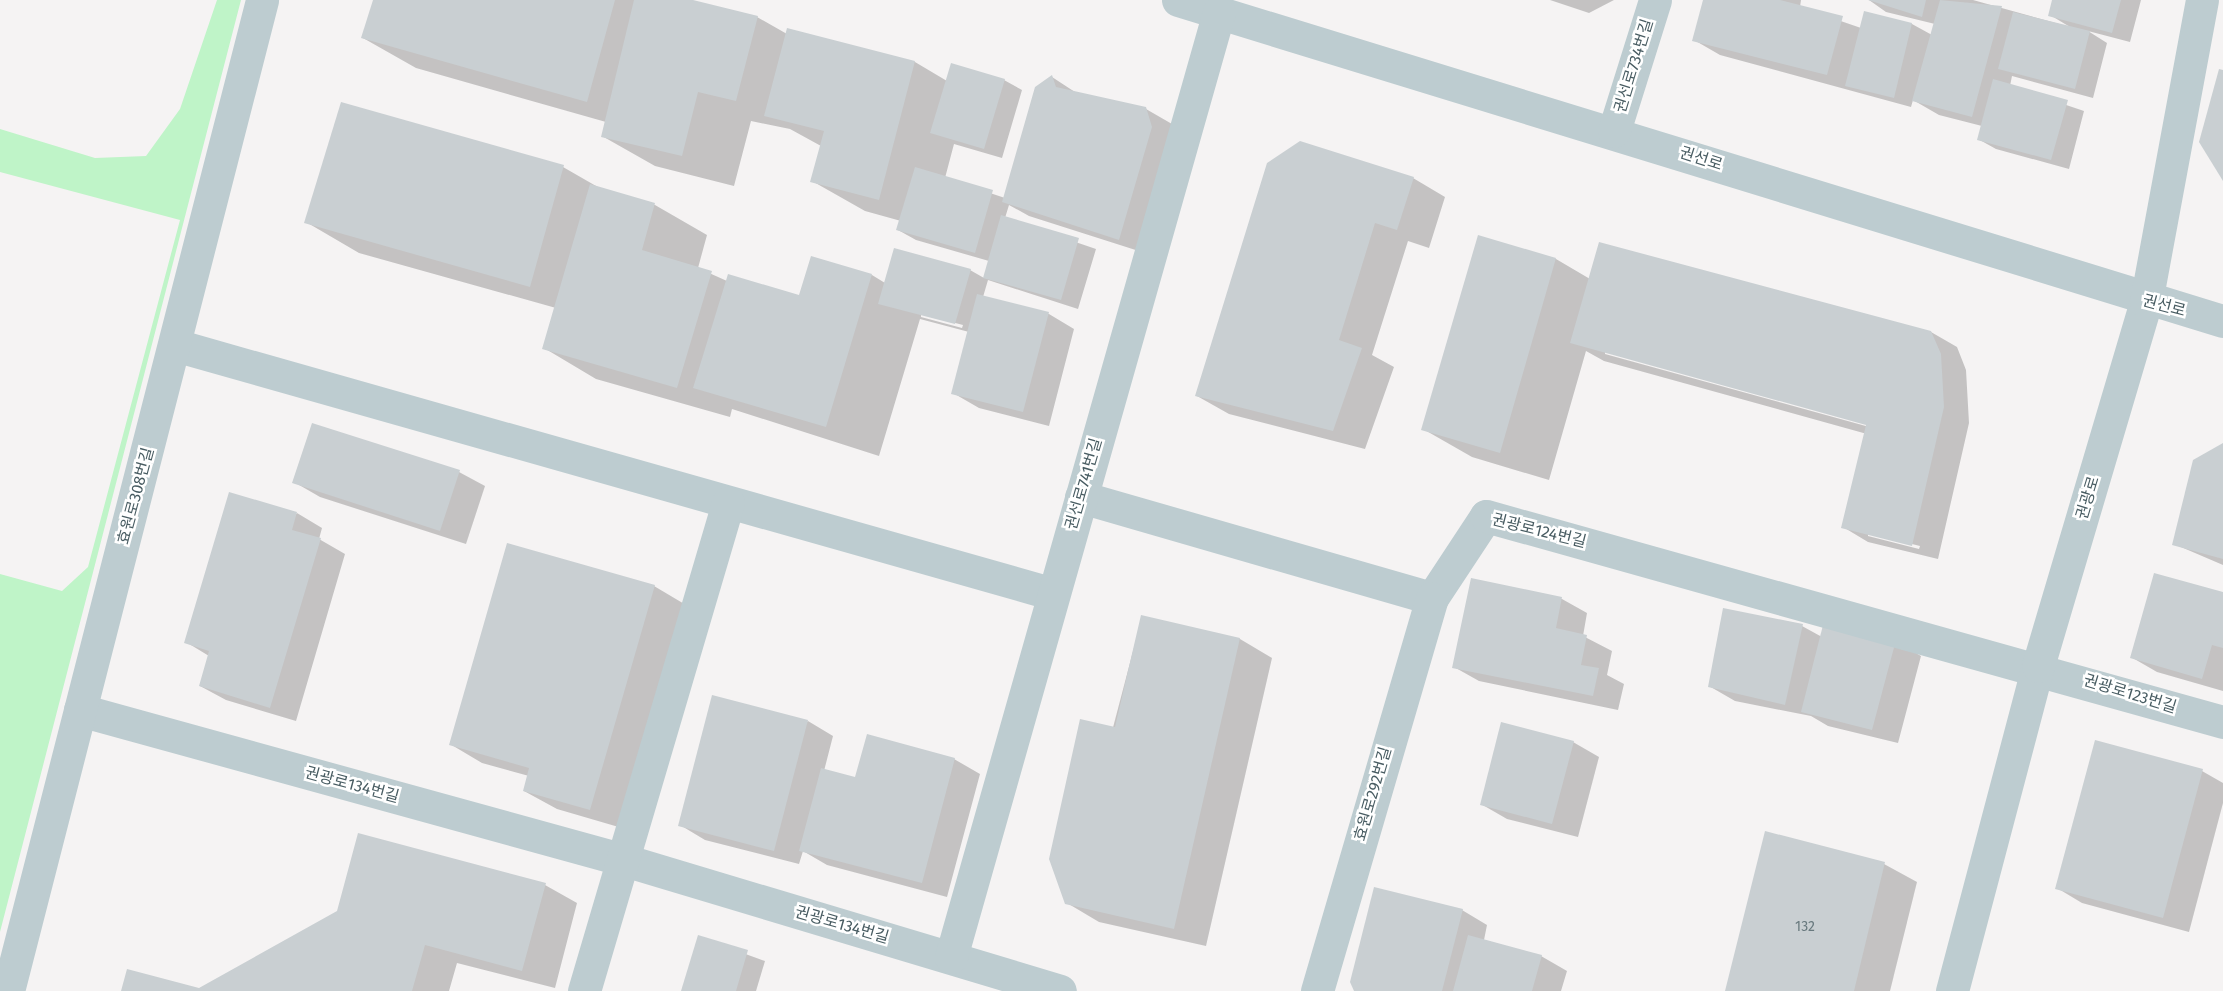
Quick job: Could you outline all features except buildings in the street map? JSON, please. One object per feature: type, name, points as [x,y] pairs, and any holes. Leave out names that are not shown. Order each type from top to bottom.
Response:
[{"type":"street","name":"효원로308번길","points":[[8,991],[262,0]]},
{"type":"street","name":"권선로","points":[[1178,0],[1614,131],[2146,302],[2223,321]]},
{"type":"street","name":"권선로734번길","points":[[1614,131],[1655,0]]},
{"type":"street","name":"권광로","points":[[1952,991],[2038,666],[2146,302],[2202,0]]},
{"type":"street","name":"권선로741번길","points":[[951,957],[1050,593],[1081,497],[1219,12]]},
{"type":"street","points":[[175,345],[1050,593]]},
{"type":"street","points":[[1081,497],[1432,598]]},
{"type":"street","points":[[584,991],[728,503]]},
{"type":"street","name":"권광로124번길","points":[[1432,598],[1486,516],[2038,666]]},
{"type":"street","name":"효원로292번길","points":[[1317,991],[1432,598]]},
{"type":"street","name":"권광로123번길","points":[[2038,666],[2223,722]]},
{"type":"street","name":"권광로134번길","points":[[80,710],[624,861],[1060,991]]},
{"type":"green space","points":[[217,0],[241,0],[0,932],[0,574],[62,591],[88,567],[180,220],[0,172],[0,129],[95,158],[146,156],[180,109]]}]
